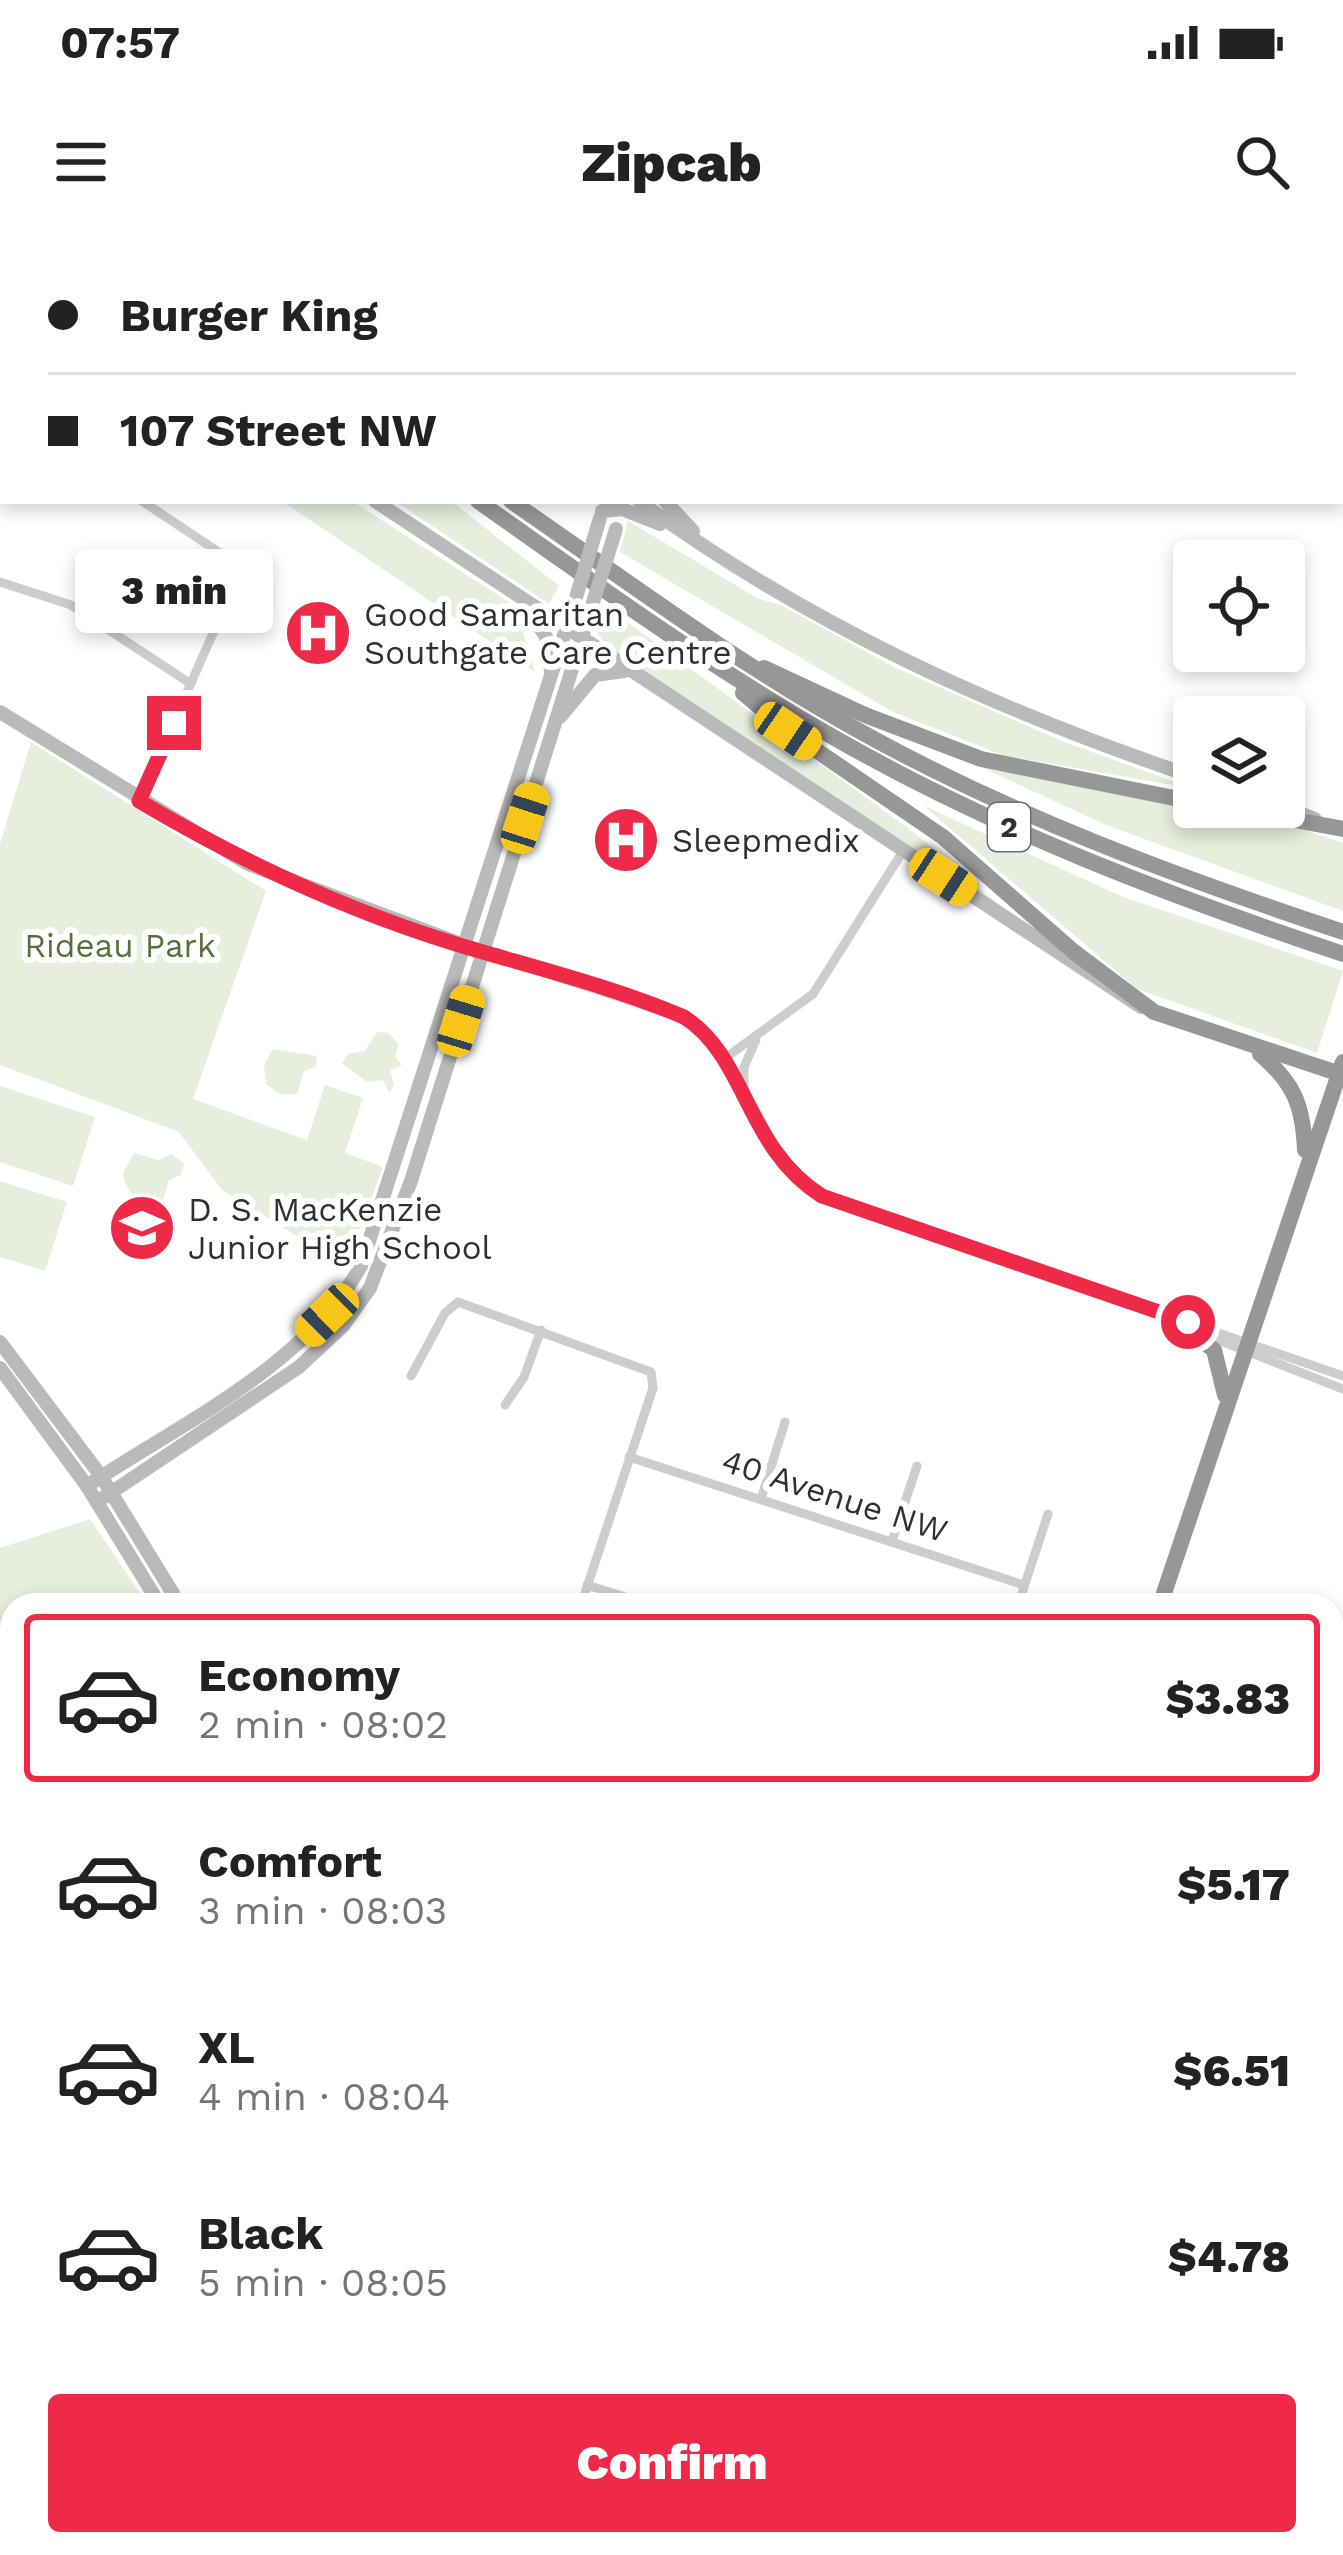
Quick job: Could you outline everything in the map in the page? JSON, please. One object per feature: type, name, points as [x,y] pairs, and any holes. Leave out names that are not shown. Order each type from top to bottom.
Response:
[{"type":"highway","name":"2","points":[[482,504],[697,654],[834,738],[977,812],[1137,882],[1343,954]]},
{"type":"highway","name":"2","points":[[515,504],[746,663],[852,727],[988,798],[1151,866],[1343,932]]},
{"type":"highway","points":[[697,654],[788,731],[943,836],[1074,952],[1154,1012],[1250,1046],[1342,1071],[1306,1161],[1164,1593]]},
{"type":"highway","points":[[746,663],[784,673],[865,715],[981,759],[1173,798]]},
{"type":"highway","points":[[1305,822],[1337,828]]},
{"type":"highway","points":[[1250,1046],[1291,1083],[1303,1112],[1306,1161]]},
{"type":"highway","points":[[1177,1323],[1216,1355],[1226,1402]]},
{"type":"street","points":[[139,801],[240,572],[236,563],[147,504]]},
{"type":"street","points":[[379,504],[1106,988],[1154,1012]]},
{"type":"street","points":[[643,504],[723,560],[839,628],[961,689],[1173,769]]},
{"type":"street","points":[[668,504],[723,560]]},
{"type":"street","points":[[87,1486],[272,1364],[340,1299],[373,1240],[603,510],[623,505],[682,532]]},
{"type":"street","points":[[97,1502],[299,1367],[361,1302],[389,1247],[623,505]]},
{"type":"street","points":[[0,582],[70,605],[191,684]]},
{"type":"street","points":[[521,600],[546,637],[552,675]]},
{"type":"street","points":[[556,720],[599,672],[634,674]]},
{"type":"street","points":[[0,712],[139,801],[272,876],[465,946],[676,1013],[697,1026],[724,1059],[744,1103],[782,1162],[822,1196],[1177,1323],[1343,1376]]},
{"type":"street","points":[[1305,815],[1337,828]]},
{"type":"street","points":[[724,1059],[817,988],[903,851]]},
{"type":"street","points":[[744,1103],[744,1067],[759,1036]]},
{"type":"street","points":[[411,1376],[445,1313],[458,1302],[653,1375],[585,1593]]},
{"type":"street","points":[[1177,1323],[1343,1389]]},
{"type":"street","points":[[505,1405],[524,1377],[541,1330]]},
{"type":"street","points":[[0,1342],[101,1477],[173,1593]]},
{"type":"street","points":[[0,1367],[87,1486],[153,1593]]},
{"type":"street","points":[[760,1499],[785,1422]]},
{"type":"street","name":"40 Avenue NW","points":[[629,1456],[1024,1585]]},
{"type":"street","points":[[892,1541],[917,1466]]},
{"type":"street","points":[[1022,1593],[1048,1514]]},
{"type":"street","points":[[587,1585],[613,1593]]},
{"type":"green space","points":[[286,504],[357,504],[515,606],[535,672]]},
{"type":"green space","points":[[399,504],[455,504],[559,586],[549,604]]},
{"type":"green space","points":[[628,521],[759,599],[781,605],[896,668],[1062,741],[1173,781],[1173,785],[1002,755],[893,712],[620,552]]},
{"type":"green space","points":[[607,607],[921,838],[1011,915],[607,647],[595,629]]},
{"type":"green space","name":"Rideau Park","points":[[31,742],[266,891],[193,1099],[307,1140],[325,1085],[363,1098],[345,1153],[383,1167],[346,1266],[222,1190],[179,1132],[0,1065],[0,844]]},
{"type":"green space","points":[[983,768],[1173,803],[1173,828],[1300,828],[1343,843],[1343,911],[1106,825]]},
{"type":"green space","points":[[924,806],[1123,897],[1343,971],[1317,1053],[1137,989]]},
{"type":"green space","points":[[377,1032],[388,1033],[399,1044],[395,1057],[402,1065],[390,1070],[394,1085],[389,1093],[383,1080],[367,1082],[342,1063],[348,1054],[365,1051]]},
{"type":"green space","points":[[273,1049],[317,1056],[316,1067],[304,1071],[297,1094],[280,1094],[266,1084],[264,1065]]},
{"type":"green space","points":[[0,1086],[95,1117],[73,1186],[0,1162]]},
{"type":"green space","points":[[134,1153],[159,1160],[171,1154],[184,1163],[181,1175],[169,1180],[162,1203],[141,1200],[127,1187],[123,1173]]},
{"type":"green space","points":[[0,1181],[67,1202],[45,1271],[0,1257]]},
{"type":"green space","points":[[90,1519],[140,1593],[0,1593],[0,1548]]},
{"type":"place","name":"Good Samaritan Southgate Care Centre","points":[[318,633]]},
{"type":"place","name":"Sleepmedix","points":[[626,840]]},
{"type":"place","name":"D. S. MacKenzie Junior High School","points":[[142,1228]]},
{"type":"route","points":[[174,723],[139,801],[214,846],[309,891],[684,1017],[716,1046],[773,1152],[822,1196],[1153,1314],[1188,1322]]}]
